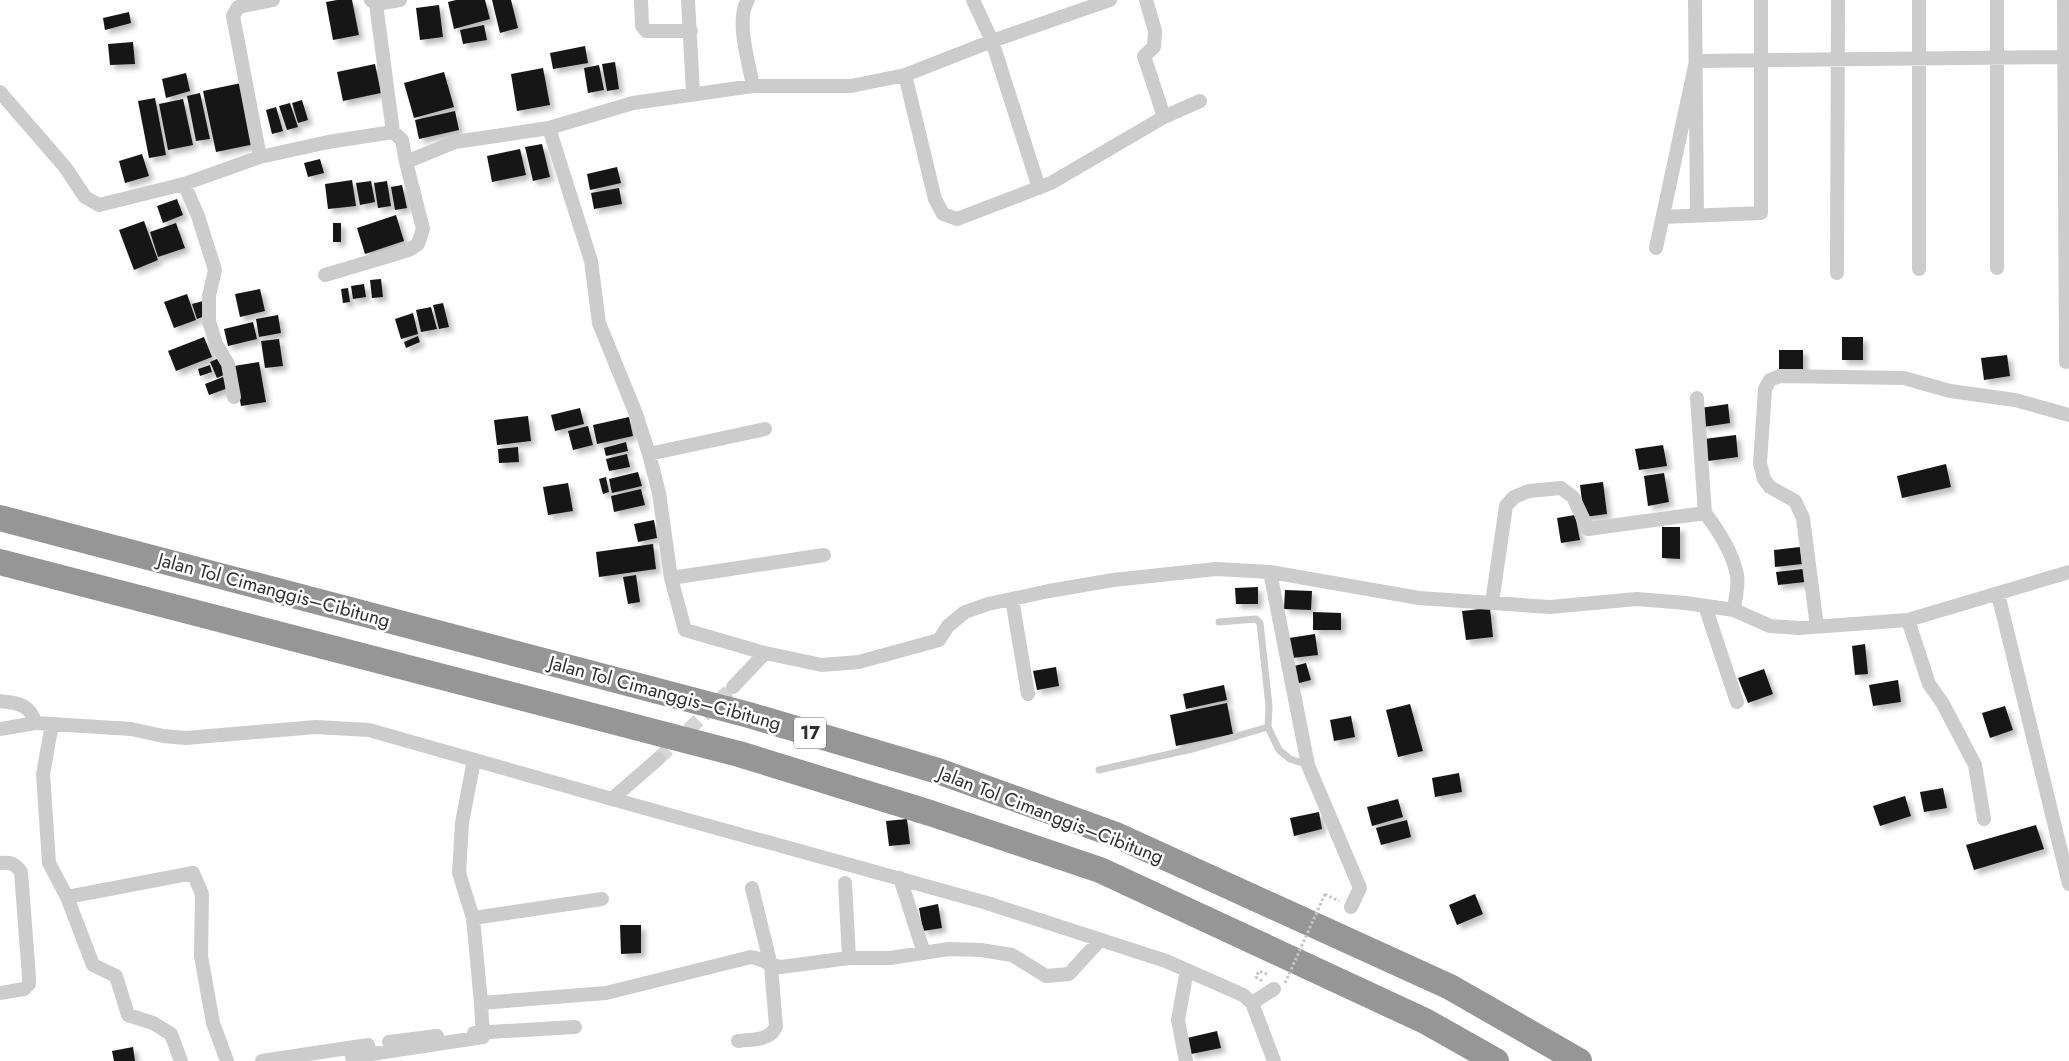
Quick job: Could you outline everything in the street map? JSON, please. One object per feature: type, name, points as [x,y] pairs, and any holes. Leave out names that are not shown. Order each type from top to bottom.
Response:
[{"type":"highway","name":"Jalan Tol Cimanggis–Cibitung","points":[[0,518],[739,712],[938,771],[1116,835],[1450,987],[1579,1061]]},
{"type":"highway","name":"Jalan Tol Cimanggis–Cibitung","points":[[0,562],[739,754],[930,812],[1100,870],[1425,1021],[1496,1061]]},
{"type":"street","points":[[260,157],[233,16],[238,7],[273,0]]},
{"type":"street","points":[[325,275],[409,250],[418,244],[423,229],[402,140],[393,132],[374,2],[400,0]]},
{"type":"street","points":[[641,0],[642,26],[646,31],[691,31]]},
{"type":"street","points":[[688,0],[693,93]]},
{"type":"street","points":[[748,0],[744,6],[742,18],[753,86]]},
{"type":"street","points":[[973,0],[992,41],[1039,188]]},
{"type":"street","points":[[406,162],[455,142],[549,128],[633,103],[753,86],[851,86],[905,75],[1093,3],[1110,0]]},
{"type":"street","points":[[1146,0],[1155,31],[1154,46],[1144,56],[1164,117]]},
{"type":"street","points":[[1695,0],[1697,215]]},
{"type":"street","points":[[1663,217],[1761,213],[1761,0]]},
{"type":"street","points":[[1837,272],[1838,0]]},
{"type":"street","points":[[1919,0],[1919,269]]},
{"type":"street","points":[[1997,0],[1997,268]]},
{"type":"street","points":[[2064,0],[2066,362]]},
{"type":"street","points":[[1696,62],[2064,56]]},
{"type":"street","points":[[1656,248],[1696,62]]},
{"type":"street","points":[[905,75],[934,199],[943,214],[957,219],[1039,188],[1164,117],[1200,101]]},
{"type":"street","points":[[0,92],[65,167],[92,203],[98,205],[184,184],[260,157],[328,142],[393,132]]},
{"type":"street","points":[[549,128],[591,262],[599,323],[636,414],[649,454],[659,493],[672,578],[685,630],[765,654],[822,665],[859,662],[939,640],[948,626],[965,612],[1012,599],[1113,580],[1216,568],[1270,572],[1419,598],[1550,607],[1637,599],[1734,610],[1770,626],[1817,627],[1908,620],[2069,572]]},
{"type":"street","points":[[184,184],[198,216],[215,270],[209,296],[208,321],[216,344],[228,364],[234,397]]},
{"type":"street","points":[[1817,627],[1803,518],[1795,501],[1770,487],[1764,479],[1760,463],[1765,389],[1770,380],[1780,376],[1904,378],[1950,391],[2015,400],[2069,415]]},
{"type":"street","points":[[1697,398],[1705,513],[1730,556],[1737,576],[1734,610]]},
{"type":"street","points":[[649,454],[765,429]]},
{"type":"street","points":[[1492,603],[1506,506],[1514,497],[1529,491],[1561,488],[1573,496],[1588,530],[1705,513]]},
{"type":"street","points":[[672,578],[824,555]]},
{"type":"street","points":[[1270,572],[1308,765],[1360,888],[1351,907]]},
{"type":"street","points":[[1998,594],[2069,884]]},
{"type":"street","points":[[1012,599],[1028,694]]},
{"type":"street","points":[[1705,606],[1737,702]]},
{"type":"street","points":[[1908,620],[1929,684],[1951,718],[1974,765],[1984,819]]},
{"type":"street","points":[[733,687],[765,654]]},
{"type":"street","points":[[0,702],[21,704],[30,709],[35,723]]},
{"type":"street","points":[[0,729],[35,723],[131,729],[164,736],[186,738],[316,727],[369,730],[987,903],[1188,970],[1243,995],[1252,1003],[1274,1061]]},
{"type":"street","points":[[52,724],[43,774],[44,816],[49,863],[67,897],[91,961],[97,968],[112,972],[116,976],[128,1015],[153,1023],[171,1034],[181,1061]]},
{"type":"street","points":[[612,799],[658,759]]},
{"type":"street","points":[[474,760],[462,823],[459,873],[473,918],[484,1036]]},
{"type":"street","points":[[0,863],[9,862],[17,865],[21,872],[29,977],[29,984],[24,989],[0,993]]},
{"type":"street","points":[[67,897],[194,873],[202,894],[201,956],[214,1023],[227,1061]]},
{"type":"street","points":[[900,878],[924,953]]},
{"type":"street","points":[[845,883],[849,958]]},
{"type":"street","points":[[738,1041],[760,1038],[774,1032],[776,1026],[771,966],[752,888]]},
{"type":"street","points":[[473,918],[602,900]]},
{"type":"street","points":[[481,1003],[606,993],[750,956],[759,958],[771,966],[809,964],[849,958],[890,958],[949,949],[982,950],[1012,955],[1046,976],[1069,974],[1100,940]]},
{"type":"street","points":[[1186,1061],[1178,1020],[1188,970]]},
{"type":"street","points":[[1252,1003],[1280,986]]},
{"type":"street","points":[[262,1061],[416,1037],[575,1027],[484,1036],[352,1057]]},
{"type":"lane","points":[[1219,622],[1256,619],[1260,622],[1269,706],[1268,727],[1279,750],[1290,759],[1308,765]]},
{"type":"lane","points":[[1099,770],[1196,748],[1268,727]]},
{"type":"path","points":[[1280,986],[1325,894]]},
{"type":"building","points":[[352,0],[359,35],[333,40],[326,2]]},
{"type":"building","points":[[456,0],[485,0],[490,19],[454,29],[448,2]]},
{"type":"building","points":[[492,0],[511,0],[518,28],[500,33]]},
{"type":"building","points":[[439,5],[443,37],[420,40],[416,8]]},
{"type":"building","points":[[129,12],[131,23],[105,30],[103,18]]},
{"type":"building","points":[[484,25],[487,40],[463,44],[460,30]]},
{"type":"building","points":[[133,42],[135,64],[110,65],[108,44]]},
{"type":"building","points":[[585,46],[588,63],[553,69],[550,53]]},
{"type":"building","points":[[615,62],[619,89],[607,91],[602,64]]},
{"type":"building","points":[[375,64],[381,93],[343,101],[337,72]]},
{"type":"building","points":[[599,65],[604,90],[588,93],[584,68]]},
{"type":"building","points":[[543,68],[550,105],[517,111],[511,74]]},
{"type":"building","points":[[444,72],[454,107],[414,118],[404,83]]},
{"type":"building","points":[[186,73],[190,91],[166,98],[162,79]]},
{"type":"building","points":[[241,83],[255,144],[216,152],[203,91]]},
{"type":"building","points":[[200,93],[210,139],[196,141],[187,96]]},
{"type":"building","points":[[155,98],[166,155],[149,158],[138,101]]},
{"type":"building","points":[[183,99],[193,145],[168,150],[159,104]]},
{"type":"building","points":[[302,100],[308,120],[298,123],[292,103]]},
{"type":"building","points":[[290,103],[298,127],[287,130],[279,106]]},
{"type":"building","points":[[276,107],[283,131],[272,134],[266,110]]},
{"type":"building","points":[[455,111],[459,130],[419,139],[415,120]]},
{"type":"building","points":[[542,144],[550,177],[533,181],[525,147]]},
{"type":"building","points":[[520,149],[526,175],[492,182],[487,156]]},
{"type":"building","points":[[142,154],[149,176],[125,183],[119,161]]},
{"type":"building","points":[[320,159],[324,173],[308,177],[304,163]]},
{"type":"building","points":[[617,167],[621,183],[590,190],[587,174]]},
{"type":"building","points":[[352,180],[356,206],[328,209],[325,184]]},
{"type":"building","points":[[371,181],[375,202],[360,205],[356,183]]},
{"type":"building","points":[[387,181],[391,206],[378,208],[374,183]]},
{"type":"building","points":[[402,185],[407,208],[395,210],[391,187]]},
{"type":"building","points":[[619,188],[622,204],[594,209],[591,193]]},
{"type":"building","points":[[177,199],[183,215],[163,223],[157,206]]},
{"type":"building","points":[[396,215],[404,241],[365,254],[357,228]]},
{"type":"building","points":[[144,221],[158,260],[134,270],[119,230]]},
{"type":"building","points":[[176,223],[185,248],[158,257],[150,232]]},
{"type":"building","points":[[333,223],[341,223],[341,242],[333,242]]},
{"type":"building","points":[[381,279],[383,297],[372,298],[370,280]]},
{"type":"building","points":[[364,284],[366,297],[353,299],[351,286]]},
{"type":"building","points":[[348,288],[350,302],[343,303],[341,289]]},
{"type":"building","points":[[260,289],[265,311],[240,317],[235,294]]},
{"type":"building","points":[[187,294],[196,320],[174,328],[164,302]]},
{"type":"building","points":[[203,301],[207,315],[197,319],[192,304]]},
{"type":"building","points":[[443,303],[449,327],[439,329],[433,305]]},
{"type":"building","points":[[431,307],[437,329],[421,332],[416,310]]},
{"type":"building","points":[[413,313],[418,334],[401,339],[395,319]]},
{"type":"building","points":[[278,315],[281,333],[259,337],[256,319]]},
{"type":"building","points":[[253,322],[257,339],[228,346],[224,329]]},
{"type":"building","points":[[418,336],[420,342],[406,348],[404,342]]},
{"type":"building","points":[[204,337],[212,357],[176,371],[168,351]]},
{"type":"building","points":[[1842,337],[1863,337],[1863,360],[1842,360]]},
{"type":"building","points":[[279,339],[283,366],[265,368],[261,341]]},
{"type":"building","points":[[1779,350],[1803,350],[1803,369],[1779,369]]},
{"type":"building","points":[[2007,355],[2010,376],[1984,380],[1981,358]]},
{"type":"building","points":[[219,358],[226,374],[217,378],[210,362]]},
{"type":"building","points":[[259,362],[266,402],[241,406],[234,366]]},
{"type":"building","points":[[210,365],[212,372],[200,376],[198,369]]},
{"type":"building","points":[[223,377],[228,388],[209,395],[205,384]]},
{"type":"building","points":[[1728,404],[1730,423],[1703,427],[1700,408]]},
{"type":"building","points":[[580,408],[584,424],[555,431],[551,415]]},
{"type":"building","points":[[528,416],[531,441],[497,445],[494,420]]},
{"type":"building","points":[[629,417],[633,436],[597,444],[593,425]]},
{"type":"building","points":[[588,426],[593,445],[573,450],[568,431]]},
{"type":"building","points":[[1736,435],[1738,457],[1708,461],[1704,439]]},
{"type":"building","points":[[626,442],[628,451],[606,456],[604,448]]},
{"type":"building","points":[[1663,445],[1667,466],[1639,470],[1635,449]]},
{"type":"building","points":[[518,447],[519,462],[499,463],[498,449]]},
{"type":"building","points":[[627,454],[630,467],[609,471],[606,459]]},
{"type":"building","points":[[1946,464],[1951,487],[1902,498],[1897,476]]},
{"type":"building","points":[[638,472],[642,486],[612,493],[609,479]]},
{"type":"building","points":[[1664,473],[1669,502],[1648,506],[1644,476]]},
{"type":"building","points":[[606,477],[609,492],[603,494],[599,479]]},
{"type":"building","points":[[1603,482],[1607,514],[1584,517],[1580,485]]},
{"type":"building","points":[[568,483],[573,511],[548,515],[543,487]]},
{"type":"building","points":[[641,489],[645,505],[614,512],[611,496]]},
{"type":"building","points":[[1575,515],[1580,540],[1561,543],[1557,518]]},
{"type":"building","points":[[654,520],[657,538],[638,542],[634,524]]},
{"type":"building","points":[[1662,527],[1680,527],[1680,559],[1662,558]]},
{"type":"building","points":[[653,544],[656,569],[599,577],[596,552]]},
{"type":"building","points":[[1800,547],[1802,564],[1775,567],[1774,550]]},
{"type":"building","points":[[1803,569],[1805,582],[1778,585],[1776,572]]},
{"type":"building","points":[[636,575],[640,602],[628,604],[623,577]]},
{"type":"building","points":[[1258,587],[1258,604],[1236,604],[1235,588]]},
{"type":"building","points":[[1285,590],[1312,591],[1311,610],[1284,609]]},
{"type":"building","points":[[1490,608],[1493,637],[1466,640],[1462,611]]},
{"type":"building","points":[[1313,612],[1341,613],[1341,630],[1313,630]]},
{"type":"building","points":[[1315,634],[1318,655],[1292,658],[1289,638]]},
{"type":"building","points":[[1865,644],[1868,674],[1855,675],[1852,646]]},
{"type":"building","points":[[1306,663],[1311,680],[1295,684],[1290,667]]},
{"type":"building","points":[[1056,667],[1059,686],[1037,690],[1033,671]]},
{"type":"building","points":[[1764,669],[1773,694],[1748,703],[1738,678]]},
{"type":"building","points":[[1898,680],[1901,702],[1873,706],[1869,685]]},
{"type":"building","points":[[1224,685],[1227,700],[1186,709],[1183,694]]},
{"type":"building","points":[[1227,703],[1233,734],[1176,746],[1170,715]]},
{"type":"building","points":[[1410,704],[1423,751],[1398,757],[1386,710]]},
{"type":"building","points":[[2005,706],[2013,730],[1990,738],[1982,713]]},
{"type":"building","points":[[1351,716],[1355,737],[1334,741],[1330,720]]},
{"type":"building","points":[[1459,773],[1462,792],[1435,797],[1432,778]]},
{"type":"building","points":[[1943,788],[1947,808],[1924,812],[1920,792]]},
{"type":"building","points":[[1905,796],[1911,816],[1880,826],[1873,806]]},
{"type":"building","points":[[1398,799],[1403,817],[1372,826],[1367,807]]},
{"type":"building","points":[[1319,812],[1322,829],[1294,836],[1290,818]]},
{"type":"building","points":[[907,819],[910,844],[889,846],[886,821]]},
{"type":"building","points":[[1407,820],[1411,837],[1381,845],[1376,828]]},
{"type":"building","points":[[2036,825],[2044,849],[1974,870],[1966,845]]},
{"type":"building","points":[[1475,894],[1483,914],[1457,925],[1449,905]]},
{"type":"building","points":[[938,904],[942,928],[923,931],[919,908]]},
{"type":"building","points":[[620,925],[641,925],[641,953],[621,954]]},
{"type":"building","points":[[1217,1031],[1221,1048],[1191,1054],[1187,1038]]},
{"type":"building","points":[[133,1047],[135,1061],[114,1061],[112,1051]]},
{"type":"tunnel","points":[[658,759],[733,687]]}]
